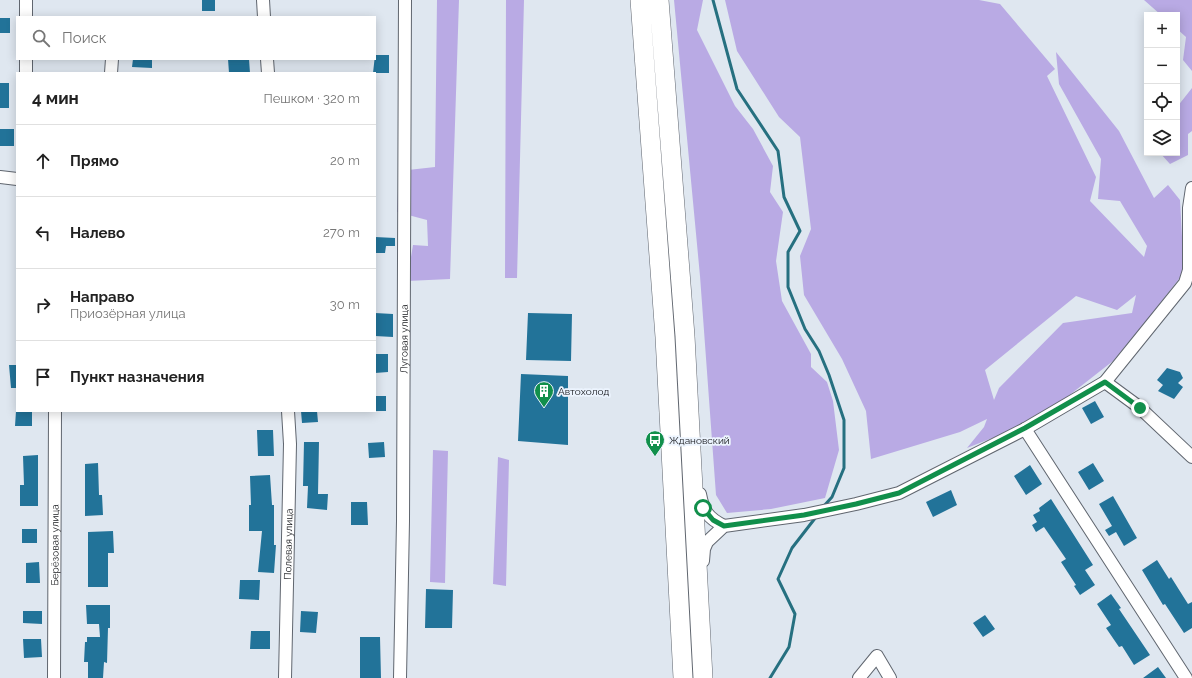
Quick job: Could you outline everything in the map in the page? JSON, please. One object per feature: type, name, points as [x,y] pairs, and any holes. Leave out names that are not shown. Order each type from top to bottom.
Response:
[{"type":"main road","points":[[640,0],[666,345],[683,678]]},
{"type":"main road","points":[[659,0],[685,336],[703,678]]},
{"type":"street","points":[[26,0],[26,16]]},
{"type":"street","points":[[263,0],[264,16]]},
{"type":"street","name":"Луговая улица","points":[[400,678],[403,521],[405,0]]},
{"type":"street","points":[[26,60],[26,72]]},
{"type":"street","points":[[111,72],[112,60]]},
{"type":"street","points":[[267,60],[268,72]]},
{"type":"street","points":[[0,177],[16,179]]},
{"type":"street","points":[[699,613],[704,549],[712,535],[724,526],[804,515],[899,493],[1025,428],[1105,382],[1185,283],[1191,270],[1188,208],[1192,188]]},
{"type":"street","points":[[1105,382],[1140,408],[1192,457]]},
{"type":"street","name":"Берёзовая улица","points":[[54,678],[55,412]]},
{"type":"street","name":"Полевая улица","points":[[285,678],[290,444],[288,412]]},
{"type":"street","points":[[1025,428],[1186,678]]},
{"type":"street","points":[[691,451],[703,508],[713,520],[724,526]]},
{"type":"street","points":[[859,678],[877,656],[890,678]]},
{"type":"shaded area","points":[[437,0],[459,0],[450,279],[407,281],[413,245],[428,246],[427,220],[397,212],[399,171],[435,167]]},
{"type":"shaded area","points":[[506,0],[524,0],[517,278],[505,278]]},
{"type":"shaded area","points":[[674,0],[703,0],[697,30],[735,106],[753,129],[773,166],[770,192],[783,212],[776,261],[782,301],[811,354],[811,367],[827,382],[833,401],[839,450],[825,498],[771,509],[727,513],[716,495],[700,276]]},
{"type":"shaded area","points":[[725,0],[979,0],[1000,4],[1055,69],[1047,76],[1096,177],[1090,201],[1144,257],[1147,246],[1120,201],[1098,199],[1101,159],[1059,84],[1056,52],[1119,131],[1154,198],[1168,185],[1180,200],[1182,275],[1113,361],[1067,397],[1005,433],[967,448],[984,427],[987,419],[960,432],[871,459],[866,411],[842,359],[804,295],[800,256],[811,229],[800,137],[779,117],[737,51]],"holes":[[[1136,295],[1132,313],[1063,323],[999,388],[994,400],[985,370],[1076,296],[1117,310]]]},
{"type":"shaded area","points":[[1144,0],[1192,0],[1192,71],[1183,60],[1186,37],[1180,32],[1180,12],[1158,12]]},
{"type":"shaded area","points":[[1192,88],[1192,131],[1188,134],[1188,155],[1170,164],[1163,156],[1180,156],[1180,103]]},
{"type":"shaded area","points":[[433,450],[448,451],[445,583],[430,582]]},
{"type":"shaded area","points":[[498,457],[509,460],[506,586],[493,584]]},
{"type":"building","points":[[202,0],[215,0],[215,11],[202,11]]},
{"type":"building","points":[[0,18],[10,18],[10,33],[0,33]]},
{"type":"building","points":[[376,55],[389,55],[389,73],[373,72]]},
{"type":"building","points":[[133,60],[152,60],[152,68],[132,67]]},
{"type":"building","points":[[228,60],[249,60],[250,72],[229,72]]},
{"type":"building","points":[[0,83],[9,83],[9,108],[0,108]]},
{"type":"building","points":[[0,129],[14,129],[14,146],[0,146]]},
{"type":"building","points":[[376,237],[395,238],[395,246],[386,246],[385,253],[376,253]]},
{"type":"building","points":[[376,313],[393,314],[393,337],[376,336]]},
{"type":"building","points":[[528,313],[572,314],[571,361],[526,360]]},
{"type":"building","points":[[376,354],[388,354],[388,372],[376,373]]},
{"type":"building","points":[[9,365],[16,365],[16,388],[11,388]]},
{"type":"building","points":[[1167,368],[1180,372],[1183,378],[1178,383],[1183,387],[1174,399],[1158,391],[1163,385],[1157,380]]},
{"type":"building","name":"Автохолод","points":[[521,374],[568,376],[568,445],[518,441]]},
{"type":"building","points":[[376,396],[386,396],[386,411],[376,411]]},
{"type":"building","points":[[1095,401],[1104,417],[1091,424],[1082,408]]},
{"type":"building","points":[[16,411],[32,412],[32,426],[15,426]]},
{"type":"building","points":[[301,412],[317,412],[318,422],[302,423]]},
{"type":"building","points":[[257,430],[273,430],[274,456],[258,456]]},
{"type":"building","points":[[304,442],[319,442],[318,494],[328,494],[327,510],[307,508],[308,486],[303,486]]},
{"type":"building","points":[[384,442],[385,457],[369,458],[368,443]]},
{"type":"building","points":[[38,455],[38,506],[20,506],[20,485],[24,485],[23,456]]},
{"type":"building","points":[[98,463],[99,495],[102,495],[103,515],[85,516],[85,464]]},
{"type":"building","points":[[1093,463],[1104,481],[1089,490],[1078,472]]},
{"type":"building","points":[[1030,465],[1042,484],[1026,495],[1014,476]]},
{"type":"building","points":[[270,475],[272,505],[274,505],[274,545],[276,545],[274,573],[258,572],[262,531],[249,531],[249,505],[251,505],[250,476]]},
{"type":"building","points":[[951,490],[957,505],[933,517],[926,502]]},
{"type":"building","points":[[1113,496],[1137,538],[1124,546],[1116,532],[1109,536],[1105,530],[1112,526],[1099,504]]},
{"type":"building","points":[[1051,499],[1093,565],[1085,570],[1095,585],[1080,595],[1074,586],[1076,585],[1061,562],[1066,559],[1044,527],[1036,532],[1032,525],[1037,522],[1033,515],[1040,511],[1039,508]]},
{"type":"building","points":[[351,502],[367,502],[368,525],[351,525]]},
{"type":"building","points":[[22,529],[37,529],[37,543],[22,543]]},
{"type":"building","points":[[113,531],[114,553],[108,553],[108,587],[88,587],[88,532]]},
{"type":"building","points":[[1157,560],[1169,579],[1171,577],[1188,604],[1192,602],[1192,628],[1184,633],[1165,604],[1163,605],[1142,570]]},
{"type":"building","points":[[39,562],[40,583],[26,583],[26,563]]},
{"type":"building","points":[[240,580],[260,580],[259,600],[239,599]]},
{"type":"building","points":[[426,589],[453,590],[452,628],[425,628]]},
{"type":"building","points":[[1111,594],[1121,608],[1119,609],[1150,655],[1134,665],[1122,646],[1119,647],[1106,628],[1111,625],[1097,604]]},
{"type":"building","points":[[86,605],[110,605],[107,663],[104,662],[103,678],[88,678],[88,662],[84,662],[85,642],[87,642],[87,637],[100,637],[99,624],[87,624]]},
{"type":"building","points":[[23,611],[42,611],[42,624],[23,623]]},
{"type":"building","points":[[301,611],[318,612],[316,633],[300,632]]},
{"type":"building","points":[[985,615],[995,629],[983,637],[973,623]]},
{"type":"building","points":[[251,631],[270,631],[270,649],[250,649]]},
{"type":"building","points":[[360,637],[380,637],[381,678],[360,678]]},
{"type":"building","points":[[23,639],[41,639],[42,657],[24,658]]},
{"type":"building","points":[[1158,667],[1166,678],[1143,678]]},
{"type":"waterway","points":[[713,0],[737,89],[778,151],[784,197],[800,231],[788,252],[788,287],[805,329],[819,351],[829,375],[844,420],[844,468],[832,497],[823,507]]},
{"type":"waterway","points":[[770,678],[789,647],[795,614],[778,579],[792,548],[816,517]]},
{"type":"place","name":"Автохолод","points":[[544,408]]},
{"type":"place","name":"Ждановский","points":[[655,457]]},
{"type":"route","points":[[703,508],[706,514],[724,526],[804,515],[899,493],[1025,428],[1105,382],[1140,408]]}]
